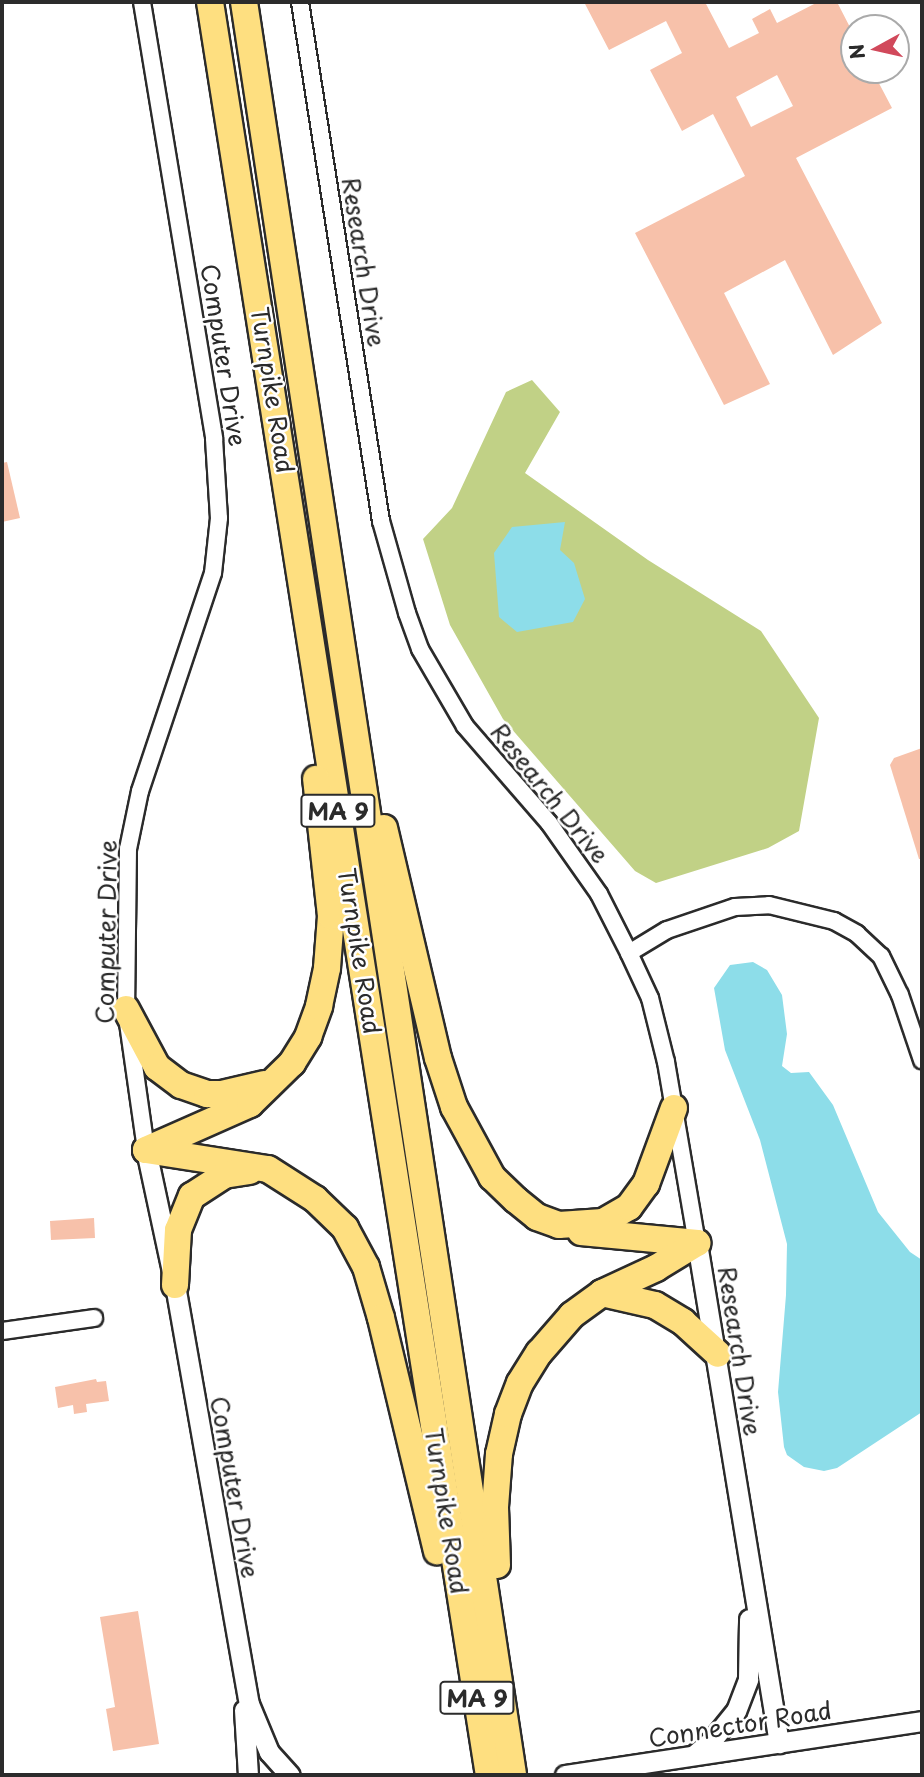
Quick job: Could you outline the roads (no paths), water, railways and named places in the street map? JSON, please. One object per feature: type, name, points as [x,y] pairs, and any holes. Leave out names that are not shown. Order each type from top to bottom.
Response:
[{"type":"highway","name":"Turnpike Road","points":[[210,2],[260,305],[489,1775]]},
{"type":"highway","name":"Turnpike Road","points":[[244,2],[513,1775]]},
{"type":"highway","points":[[146,1150],[250,1104],[292,1063],[308,1037],[319,1006],[327,968],[331,916],[260,305]]},
{"type":"highway","points":[[333,595],[438,1058],[454,1107],[492,1177],[537,1217],[559,1225],[611,1237],[697,1243]]},
{"type":"highway","points":[[125,1009],[157,1067],[181,1085],[207,1094],[222,1094],[272,1082]]},
{"type":"highway","points":[[559,1225],[603,1222],[629,1207],[646,1184],[674,1108]]},
{"type":"highway","points":[[146,1150],[268,1169],[315,1199],[345,1228],[366,1267],[382,1318],[443,1582],[464,1620]]},
{"type":"highway","points":[[175,1285],[178,1230],[192,1196],[224,1175],[268,1169]]},
{"type":"highway","points":[[496,1664],[503,1618],[494,1545],[499,1454],[508,1415],[520,1383],[545,1345],[577,1311],[602,1293],[656,1268],[697,1243]]},
{"type":"highway","points":[[602,1293],[655,1305],[682,1322],[718,1354]]},
{"type":"street","name":"Computer Drive","points":[[142,2],[215,439],[219,518],[213,573],[140,791],[128,849],[125,1009],[146,1150],[175,1285],[249,1704],[261,1737],[278,1764],[290,1775]]},
{"type":"street","name":"Research Drive","points":[[300,2],[380,521],[407,613],[420,649],[465,726],[549,824],[598,894],[650,998],[674,1108],[718,1354],[749,1569],[779,1742]]},
{"type":"street","points":[[629,953],[667,930],[735,907],[769,905],[834,921],[857,934],[881,956],[900,995],[922,1060]]},
{"type":"street","points":[[2,1331],[94,1318]]},
{"type":"street","points":[[694,1756],[736,1711],[748,1679],[749,1569]]},
{"type":"street","points":[[241,1664],[248,1775]]},
{"type":"street","name":"Connector Road","points":[[571,1774],[922,1721]]},
{"type":"water","points":[[565,522],[560,550],[574,563],[585,599],[573,622],[517,632],[499,617],[494,553],[512,527]]},
{"type":"water","points":[[753,962],[767,970],[782,995],[787,1034],[782,1066],[791,1073],[809,1072],[833,1105],[878,1212],[910,1252],[922,1260],[922,1412],[837,1468],[824,1471],[804,1467],[787,1455],[784,1447],[778,1392],[787,1244],[760,1140],[725,1050],[714,988],[730,965]]}]
